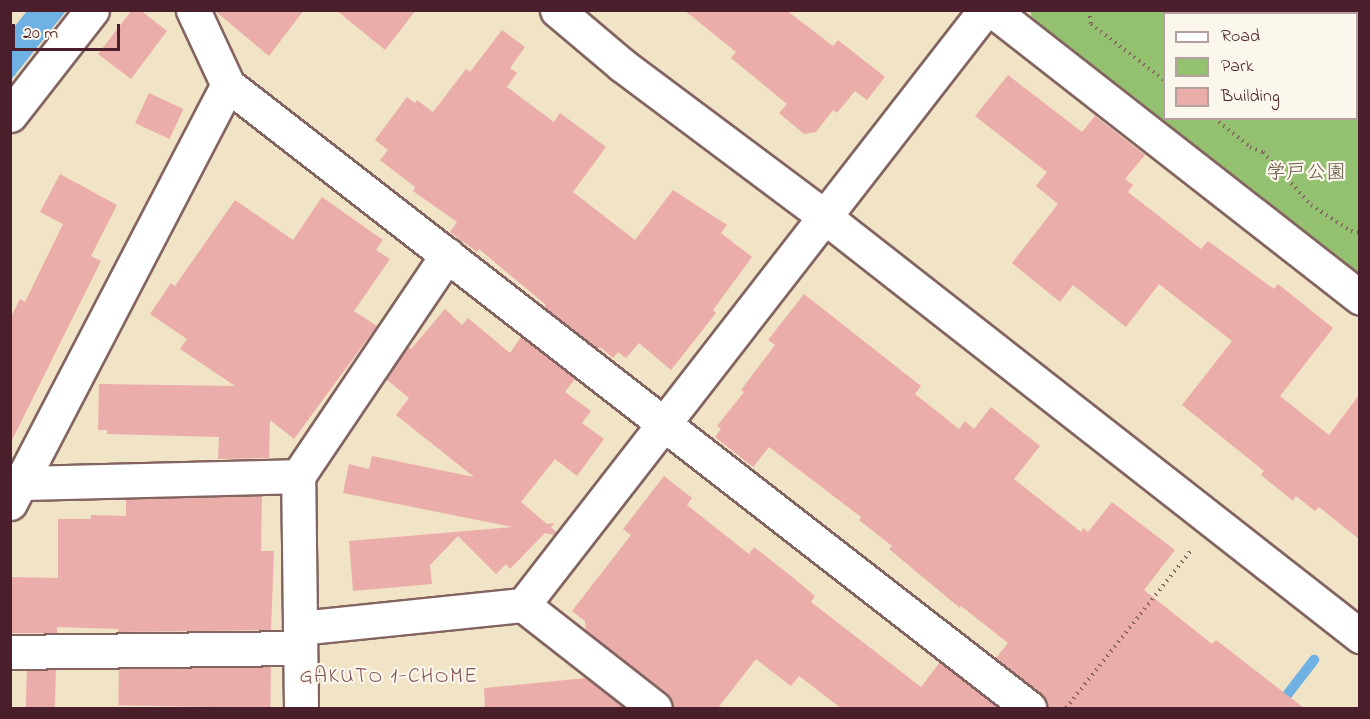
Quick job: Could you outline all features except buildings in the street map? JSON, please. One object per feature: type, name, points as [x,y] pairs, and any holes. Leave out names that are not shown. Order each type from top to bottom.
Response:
[{"type":"street","points":[[10,115],[92,10]]},
{"type":"street","points":[[193,10],[228,85],[1029,708]]},
{"type":"street","points":[[557,10],[622,65],[825,217],[1359,636]]},
{"type":"street","points":[[10,652],[300,638],[523,605],[986,10]]},
{"type":"street","points":[[992,10],[1359,297]]},
{"type":"street","points":[[16,493],[228,85]]},
{"type":"street","points":[[301,708],[298,476],[447,255]]},
{"type":"street","points":[[16,493],[298,476]]},
{"type":"street","points":[[523,605],[655,708]]},
{"type":"path","points":[[1089,10],[1091,24],[1163,80]]},
{"type":"path","points":[[1216,120],[1250,147],[1263,152],[1311,205],[1351,231],[1359,233]]},
{"type":"path","points":[[1066,708],[1214,521]]},
{"type":"green space","name":"学戸公園","points":[[1030,11],[1359,11],[1359,282],[1035,30]]},
{"type":"water","points":[[27,11],[66,11],[11,80],[11,31]]},
{"type":"waterway","points":[[1277,708],[1314,660]]},
{"type":"district","name":"GAKUTO 1-CHOME","points":[[389,677]]}]
